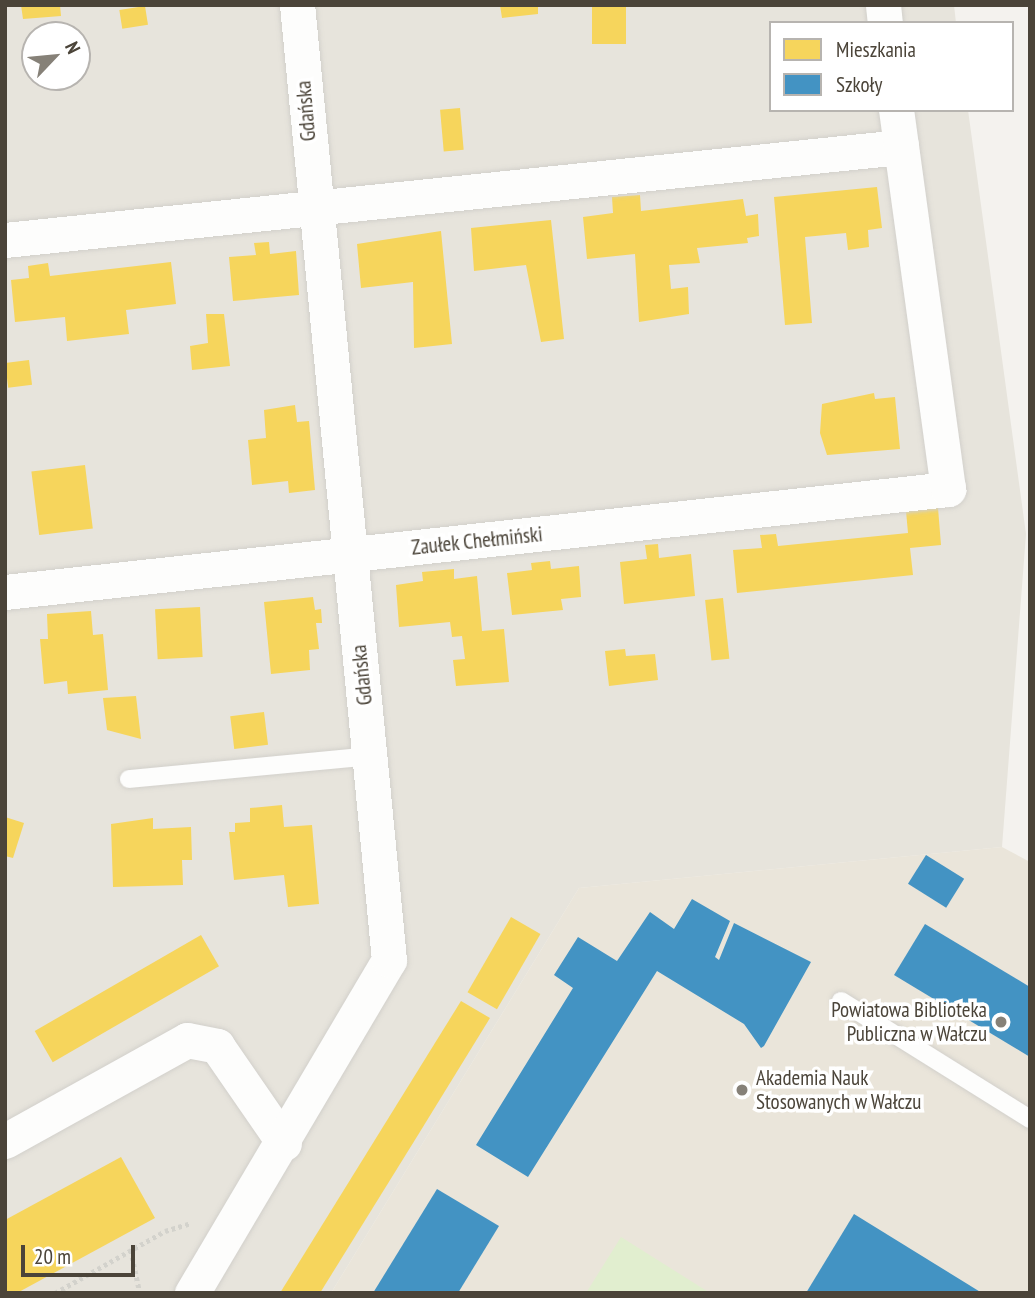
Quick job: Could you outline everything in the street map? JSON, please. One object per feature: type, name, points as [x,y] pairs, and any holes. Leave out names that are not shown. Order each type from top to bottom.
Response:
[{"type":"street","name":"Gdańska","points":[[192,1293],[229,1236],[389,960],[371,756],[314,210],[297,5]]},
{"type":"street","points":[[5,240],[901,147],[896,112]]},
{"type":"street","name":"Zaułek Chełmiński","points":[[5,592],[948,489],[901,147]]},
{"type":"street","points":[[5,1141],[187,1040],[217,1046],[284,1143]]},
{"type":"lane","points":[[129,779],[371,756]]},
{"type":"lane","points":[[841,1001],[1030,1119]]},
{"type":"path","points":[[55,1293],[165,1231],[205,1219],[229,1236]]},
{"type":"path","points":[[131,1250],[140,1293]]},
{"type":"shaded area","points":[[5,5],[954,5],[956,21],[769,21],[769,112],[968,112],[1026,534],[1002,847],[579,888],[331,1293],[5,1293]]},
{"type":"shaded area","name":"Akademia Nauk Stosowanych w Wałczu","points":[[1002,847],[1030,862],[1030,1293],[331,1293],[579,888]]},
{"type":"green space","points":[[621,1237],[710,1293],[586,1293]]},
{"type":"building: Mieszkania","points":[[21,5],[60,5],[61,16],[23,19]]},
{"type":"building: Mieszkania","points":[[500,5],[538,5],[538,14],[502,18]]},
{"type":"building: Mieszkania","points":[[592,5],[626,5],[626,44],[592,44]]},
{"type":"building: Mieszkania","points":[[145,6],[148,25],[122,29],[119,10]]},
{"type":"building: Mieszkania","points":[[460,108],[464,150],[444,152],[440,110]]},
{"type":"building: Mieszkania","points":[[877,187],[882,228],[868,230],[869,247],[848,250],[846,233],[805,237],[812,323],[785,325],[774,197]]},
{"type":"building: Mieszkania","points":[[640,195],[641,211],[743,199],[746,216],[758,214],[759,236],[747,238],[748,243],[697,248],[700,263],[669,265],[671,289],[688,287],[689,314],[639,322],[635,254],[587,259],[583,217],[613,213],[612,197]]},
{"type":"building: Mieszkania","points":[[551,220],[564,339],[541,342],[526,265],[474,271],[471,228]]},
{"type":"building: Mieszkania","points":[[441,231],[452,344],[414,348],[413,282],[361,288],[357,244]]},
{"type":"building: Mieszkania","points":[[269,242],[270,254],[296,251],[299,295],[233,301],[229,257],[256,255],[254,243]]},
{"type":"building: Mieszkania","points":[[171,262],[176,304],[126,310],[129,334],[67,341],[65,317],[15,322],[11,280],[29,278],[28,266],[48,263],[50,276]]},
{"type":"building: Mieszkania","points":[[206,314],[224,314],[230,366],[192,370],[190,346],[208,343]]},
{"type":"building: Mieszkania","points":[[29,360],[32,385],[8,388],[5,363]]},
{"type":"building: Mieszkania","points":[[874,393],[875,399],[895,397],[900,449],[827,455],[820,433],[822,404]]},
{"type":"building: Mieszkania","points":[[295,405],[297,422],[309,421],[315,490],[289,493],[288,481],[252,485],[248,440],[266,438],[264,410]]},
{"type":"building: Mieszkania","points":[[85,465],[93,529],[39,535],[31,472]]},
{"type":"building: Mieszkania","points":[[938,508],[941,545],[910,548],[913,575],[737,593],[733,550],[762,548],[760,535],[776,534],[778,546],[908,533],[906,511]]},
{"type":"building: Mieszkania","points":[[658,544],[659,558],[691,554],[695,596],[624,604],[620,562],[647,559],[645,545]]},
{"type":"building: Mieszkania","points":[[550,561],[551,569],[579,566],[581,597],[561,599],[563,610],[512,615],[507,573],[532,570],[531,563]]},
{"type":"building: Mieszkania","points":[[454,569],[454,579],[477,576],[482,631],[504,629],[509,682],[456,686],[453,660],[465,659],[462,636],[452,637],[450,622],[399,627],[396,585],[423,581],[422,572]]},
{"type":"building: Mieszkania","points":[[313,597],[315,610],[321,609],[322,623],[316,623],[319,649],[309,650],[310,670],[271,674],[264,602]]},
{"type":"building: Mieszkania","points":[[723,598],[729,659],[711,661],[705,600]]},
{"type":"building: Mieszkania","points":[[200,607],[203,657],[158,659],[155,609]]},
{"type":"building: Mieszkania","points":[[91,611],[93,635],[103,634],[108,690],[68,694],[67,681],[44,684],[40,639],[48,639],[47,614]]},
{"type":"building: Mieszkania","points":[[625,649],[626,656],[655,654],[658,680],[609,686],[605,651]]},
{"type":"building: Mieszkania","points":[[136,696],[141,739],[107,730],[103,698]]},
{"type":"building: Mieszkania","points":[[264,712],[268,745],[234,749],[230,716]]},
{"type":"building: Mieszkania","points":[[282,805],[284,827],[312,825],[319,904],[288,907],[284,875],[234,880],[229,832],[235,832],[235,823],[250,822],[250,808]]},
{"type":"building: Mieszkania","points":[[5,817],[24,823],[13,858],[5,856]]},
{"type":"building: Mieszkania","points":[[153,818],[153,829],[191,827],[192,860],[182,860],[183,885],[113,887],[111,824]]},
{"type":"building: Mieszkania","points":[[511,917],[540,934],[497,1009],[468,992]]},
{"type":"building: Mieszkania","points":[[201,935],[219,966],[53,1062],[35,1031]]},
{"type":"building: Mieszkania","points":[[461,1001],[490,1018],[418,1135],[320,1293],[280,1293]]},
{"type":"building: Mieszkania","points":[[121,1157],[155,1218],[17,1293],[5,1293],[5,1220]]},
{"type":"building: Szkoły","points":[[926,855],[964,879],[946,908],[908,884]]},
{"type":"building: Szkoły","points":[[692,899],[730,921],[715,957],[719,960],[734,923],[811,962],[764,1046],[761,1048],[744,1024],[657,971],[528,1177],[476,1145],[573,988],[554,975],[578,937],[617,961],[650,912],[674,929]]},
{"type":"building: Szkoły","name":"Powiatowa Biblioteka Publiczna w Wałczu","points":[[925,924],[1030,987],[1030,1057],[894,975]]},
{"type":"building: Szkoły","points":[[437,1189],[499,1226],[458,1293],[373,1293]]},
{"type":"building: Szkoły","points":[[854,1214],[982,1293],[806,1293]]},
{"type":"place","name":"Powiatowa Biblioteka Publiczna w Wałczu","points":[[1001,1022]]},
{"type":"place","name":"Akademia Nauk Stosowanych w Wałczu","points":[[742,1090]]}]
